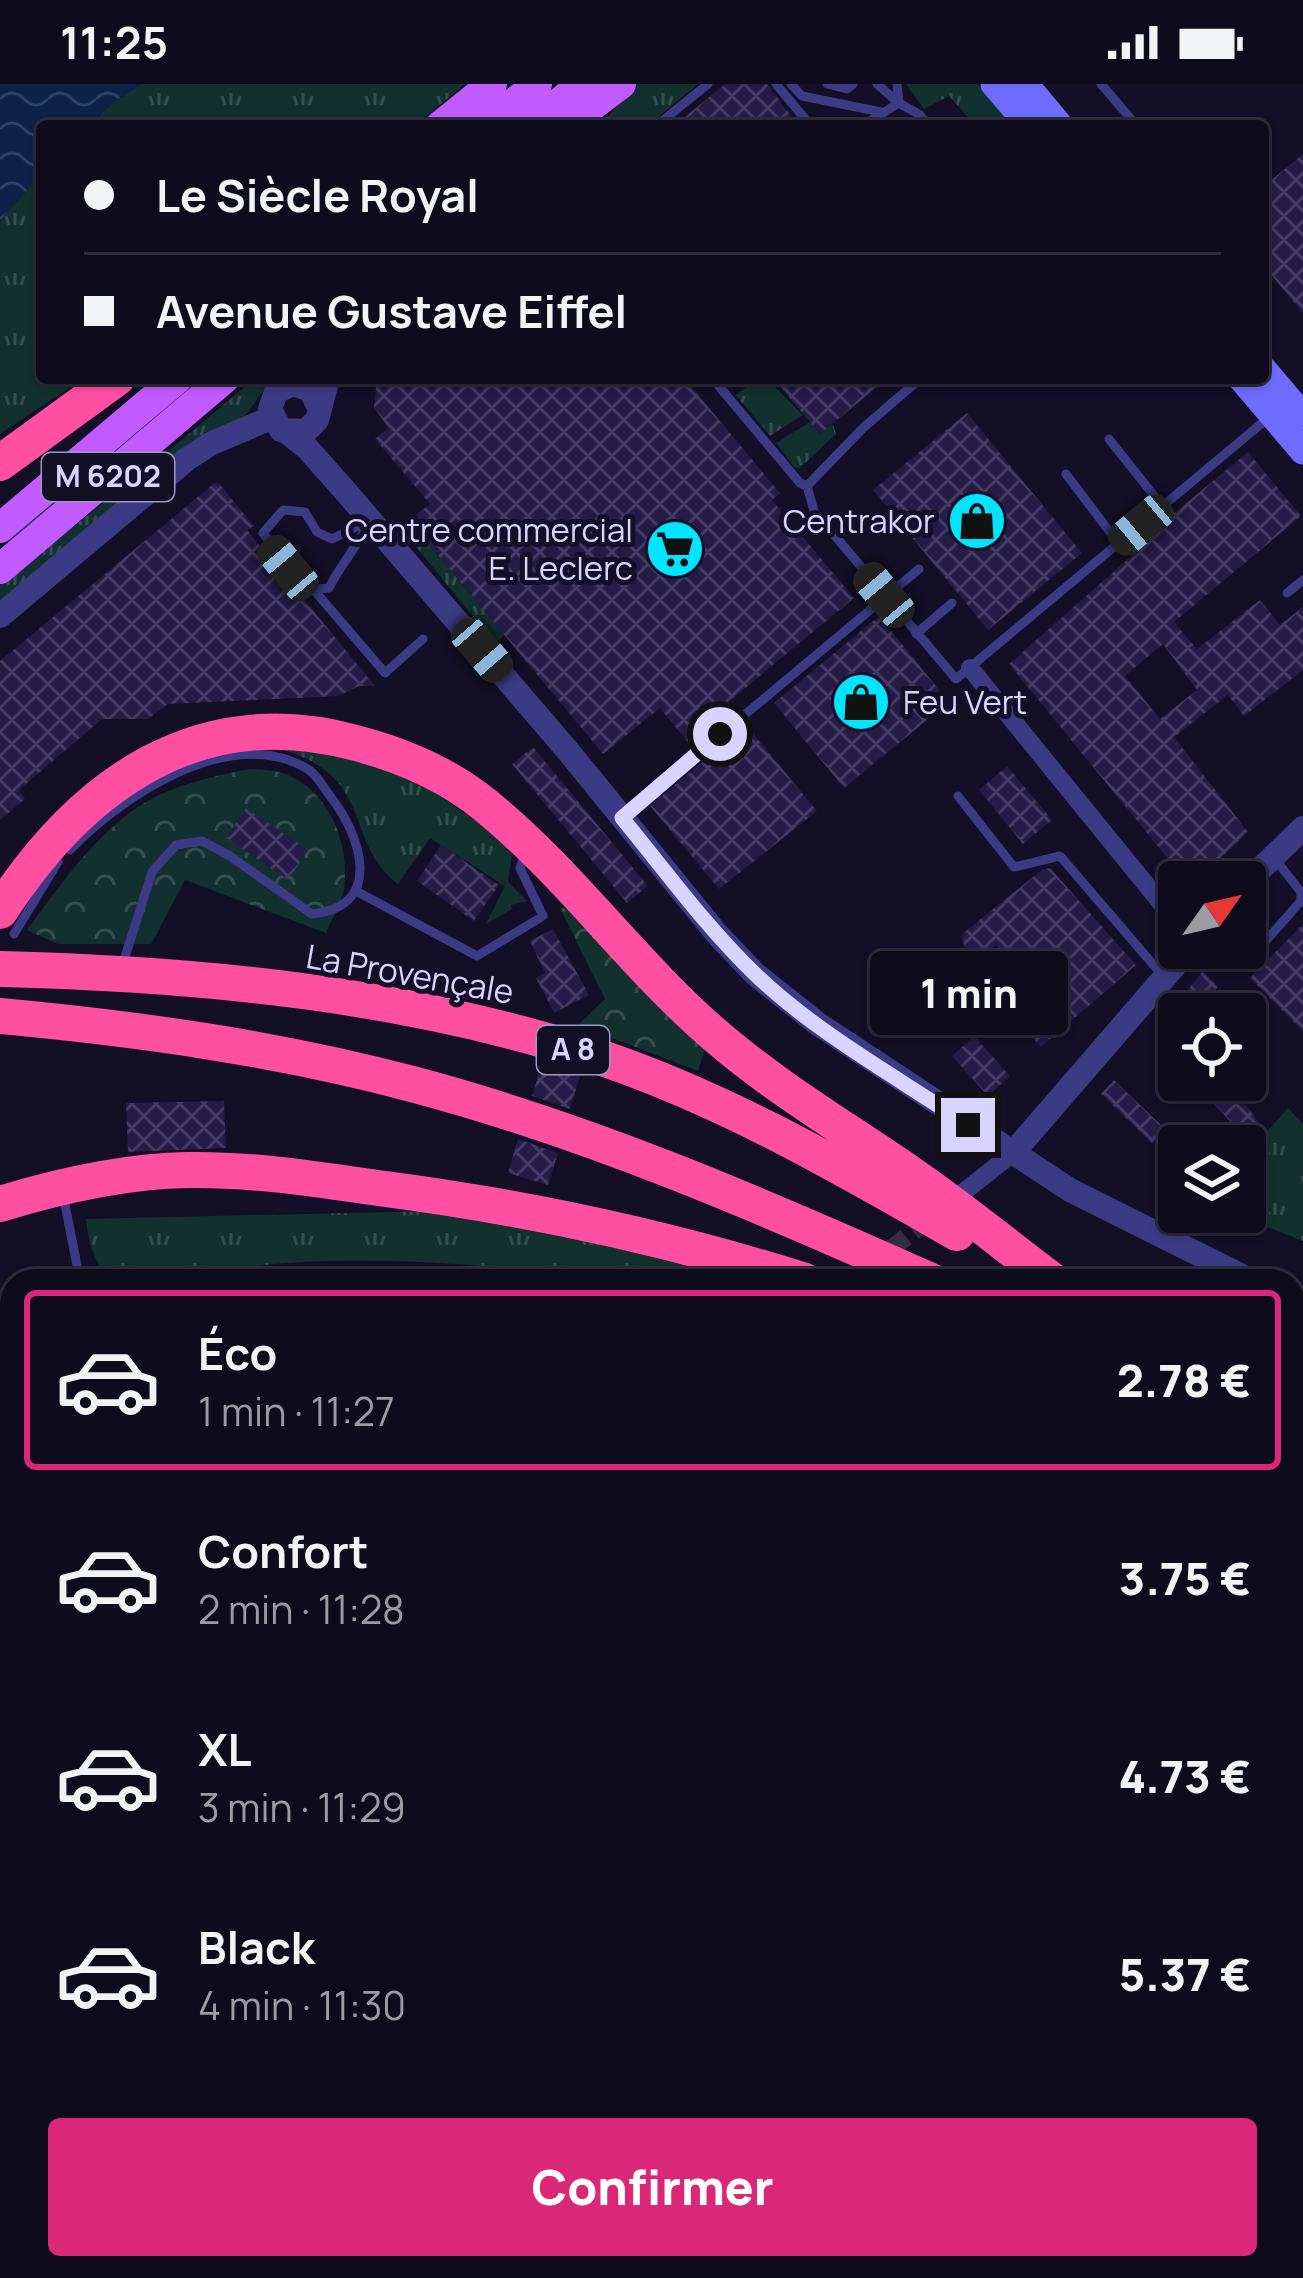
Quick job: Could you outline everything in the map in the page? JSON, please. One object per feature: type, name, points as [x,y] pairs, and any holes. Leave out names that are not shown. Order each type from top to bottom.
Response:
[{"type":"highway","points":[[0,464],[109,384]]},
{"type":"highway","points":[[7,922],[25,872],[75,814],[168,752],[227,735],[305,733],[375,748],[419,764],[482,802],[530,844],[681,1006],[725,1044],[1037,1269]]},
{"type":"highway","name":"La Provençale","points":[[0,969],[119,974],[339,997],[452,1015],[607,1060],[777,1131],[1017,1269]]},
{"type":"highway","name":"A 8","points":[[0,1016],[126,1028],[254,1049],[413,1084],[620,1151],[902,1269]]},
{"type":"highway","points":[[0,1204],[62,1188],[182,1170],[252,1171],[513,1206],[701,1248],[767,1269]]},
{"type":"main road","points":[[447,120],[492,84]]},
{"type":"main road","points":[[492,120],[537,84]]},
{"type":"main road","points":[[538,120],[582,84]]},
{"type":"main road","points":[[573,120],[621,84]]},
{"type":"main road","points":[[994,84],[1025,120]]},
{"type":"main road","points":[[1025,84],[1055,120]]},
{"type":"main road","points":[[1269,375],[1303,416]]},
{"type":"main road","name":"M 6202","points":[[0,528],[171,384]]},
{"type":"main road","name":"M 6202","points":[[0,569],[218,384]]},
{"type":"main road","points":[[1246,384],[1303,452]]},
{"type":"street","points":[[593,120],[621,84]]},
{"type":"street","points":[[0,616],[187,460],[212,443],[298,421],[324,384]]},
{"type":"street","points":[[298,421],[347,493],[717,934],[784,999],[1070,1190],[1228,1269]]},
{"type":"street","points":[[970,668],[1158,899]]},
{"type":"street","points":[[1266,866],[1292,844]]},
{"type":"street","points":[[957,1197],[1012,1154],[1172,969]]},
{"type":"lane","points":[[663,120],[708,84]]},
{"type":"lane","points":[[776,84],[806,120]]},
{"type":"lane","points":[[791,84],[802,96],[880,112]]},
{"type":"lane","points":[[827,84],[847,89],[853,84]]},
{"type":"lane","points":[[877,84],[923,120]]},
{"type":"lane","points":[[897,84],[899,103]]},
{"type":"lane","points":[[1101,84],[1132,120]]},
{"type":"lane","points":[[870,120],[899,103]]},
{"type":"lane","points":[[717,384],[807,486]]},
{"type":"lane","points":[[807,486],[862,428],[914,384]]},
{"type":"lane","points":[[807,486],[814,511],[956,679],[1272,414]]},
{"type":"lane","points":[[1109,439],[1162,507]]},
{"type":"lane","points":[[1066,474],[1119,544]]},
{"type":"lane","points":[[342,562],[332,539],[317,532],[305,512],[283,510],[263,533],[306,590],[329,588],[342,562],[355,552],[370,520]]},
{"type":"lane","points":[[332,539],[370,520]]},
{"type":"lane","points":[[622,818],[919,569]]},
{"type":"lane","points":[[1287,593],[1303,580]]},
{"type":"lane","points":[[313,589],[385,673],[423,640]]},
{"type":"lane","points":[[916,634],[952,603]]},
{"type":"lane","points":[[7,922],[97,822],[142,791],[197,764],[257,754],[309,768],[347,817],[363,866],[356,891],[331,912],[312,914],[202,841],[176,845],[152,872],[119,974]]},
{"type":"lane","points":[[958,796],[1014,867],[1060,856],[1164,978]]},
{"type":"lane","points":[[356,891],[477,956],[543,916],[520,868],[530,844]]},
{"type":"lane","points":[[1266,940],[1301,901],[1292,844]]},
{"type":"lane","points":[[62,1188],[78,1269]]},
{"type":"green space","points":[[141,84],[465,84],[421,120],[96,120]]},
{"type":"green space","points":[[636,84],[698,84],[654,120],[605,120]]},
{"type":"green space","points":[[906,84],[978,84],[1008,120],[971,120],[949,96],[924,109]]},
{"type":"green space","points":[[36,181],[36,384],[75,384],[0,434],[0,220]]},
{"type":"green space","points":[[248,384],[268,384],[246,415],[161,470],[0,608],[4,581]]},
{"type":"green space","points":[[750,384],[772,384],[803,415],[770,436],[736,395]]},
{"type":"green space","points":[[810,422],[820,434],[833,424],[836,434],[800,468],[794,467],[776,443]]},
{"type":"green space","points":[[409,520],[504,635],[499,641],[491,639],[418,549],[408,535]]},
{"type":"green space","points":[[292,743],[405,773],[513,846],[508,882],[527,901],[511,905],[512,909],[486,924],[505,886],[430,838],[398,884],[380,866],[345,791],[330,774],[274,747]]},
{"type":"green space","points":[[250,769],[279,772],[303,783],[334,822],[344,854],[344,888],[326,933],[185,880],[151,944],[58,944],[27,930],[102,837],[139,806],[181,786]]},
{"type":"green space","points":[[560,908],[579,910],[707,1042],[698,1071],[578,1025],[605,999]]},
{"type":"green space","points":[[1288,1108],[1303,1124],[1303,1241],[1266,1226],[1266,1133]]},
{"type":"green space","points":[[436,1211],[562,1228],[721,1269],[515,1269],[335,1261],[239,1269],[102,1269],[86,1219]]},
{"type":"water","points":[[0,84],[141,84],[95,120],[36,120],[36,181],[0,220]]},
{"type":"building","points":[[725,84],[767,84],[794,120],[681,120]]},
{"type":"building","points":[[1303,154],[1303,313],[1269,272],[1269,182]]},
{"type":"building","name":"Centre commercial E. Leclerc","points":[[376,384],[689,384],[780,493],[772,500],[854,598],[727,703],[735,711],[692,747],[660,708],[603,754],[409,520],[430,504],[375,439],[388,428],[374,407]]},
{"type":"building","points":[[778,384],[881,384],[820,434]]},
{"type":"building","name":"Centrakor","points":[[967,413],[1082,553],[988,630],[873,490]]},
{"type":"building","points":[[1248,452],[1301,516],[1174,622],[1197,649],[1260,600],[1280,625],[1303,607],[1303,670],[1244,716],[1228,695],[1174,737],[1248,832],[1217,861],[1170,861],[1009,664],[1136,552],[1132,548]],"holes":[[[1163,644],[1197,690],[1160,719],[1125,676]]]},
{"type":"building","points":[[217,481],[254,526],[247,530],[375,686],[359,686],[339,696],[168,704],[148,719],[102,719],[19,790],[25,799],[0,820],[0,661]]},
{"type":"building","name":"Feu Vert","points":[[879,616],[949,702],[844,788],[774,703]]},
{"type":"building","points":[[746,725],[817,811],[719,889],[650,806]]},
{"type":"building","points":[[533,747],[648,886],[627,903],[512,764]]},
{"type":"building","points":[[1007,766],[1052,820],[1023,844],[979,790]]},
{"type":"building","points":[[246,808],[308,850],[288,880],[226,838]]},
{"type":"building","points":[[441,845],[499,885],[474,921],[417,881]]},
{"type":"building","points":[[1050,868],[1136,965],[1041,1047],[993,994],[1018,974],[996,945],[982,957],[966,951],[961,935]]},
{"type":"building","points":[[1303,924],[1303,1031],[1250,978],[1266,969],[1266,962]]},
{"type":"building","points":[[553,929],[589,995],[554,1013],[536,978],[545,973],[530,941]]},
{"type":"building","points":[[1203,971],[1218,987],[1212,993],[1186,992]]},
{"type":"building","points":[[974,1036],[1010,1076],[988,1096],[952,1056]]},
{"type":"building","points":[[542,1063],[580,1076],[570,1109],[532,1096]]},
{"type":"building","points":[[1114,1080],[1161,1125],[1158,1137],[1152,1143],[1101,1094]]},
{"type":"building","points":[[224,1101],[226,1148],[128,1152],[126,1103]]},
{"type":"building","points":[[1211,1101],[1243,1101],[1261,1125],[1233,1125]]},
{"type":"building","points":[[518,1139],[558,1153],[548,1185],[508,1173]]},
{"type":"tunnel","points":[[865,1269],[931,1218]]},
{"type":"place","name":"Centrakor","points":[[977,521]]},
{"type":"place","name":"Centre commercial E. Leclerc","points":[[675,549]]},
{"type":"place","name":"Feu Vert","points":[[861,702]]},
{"type":"route","points":[[720,734],[622,818],[755,974],[818,1024],[968,1125]]}]
